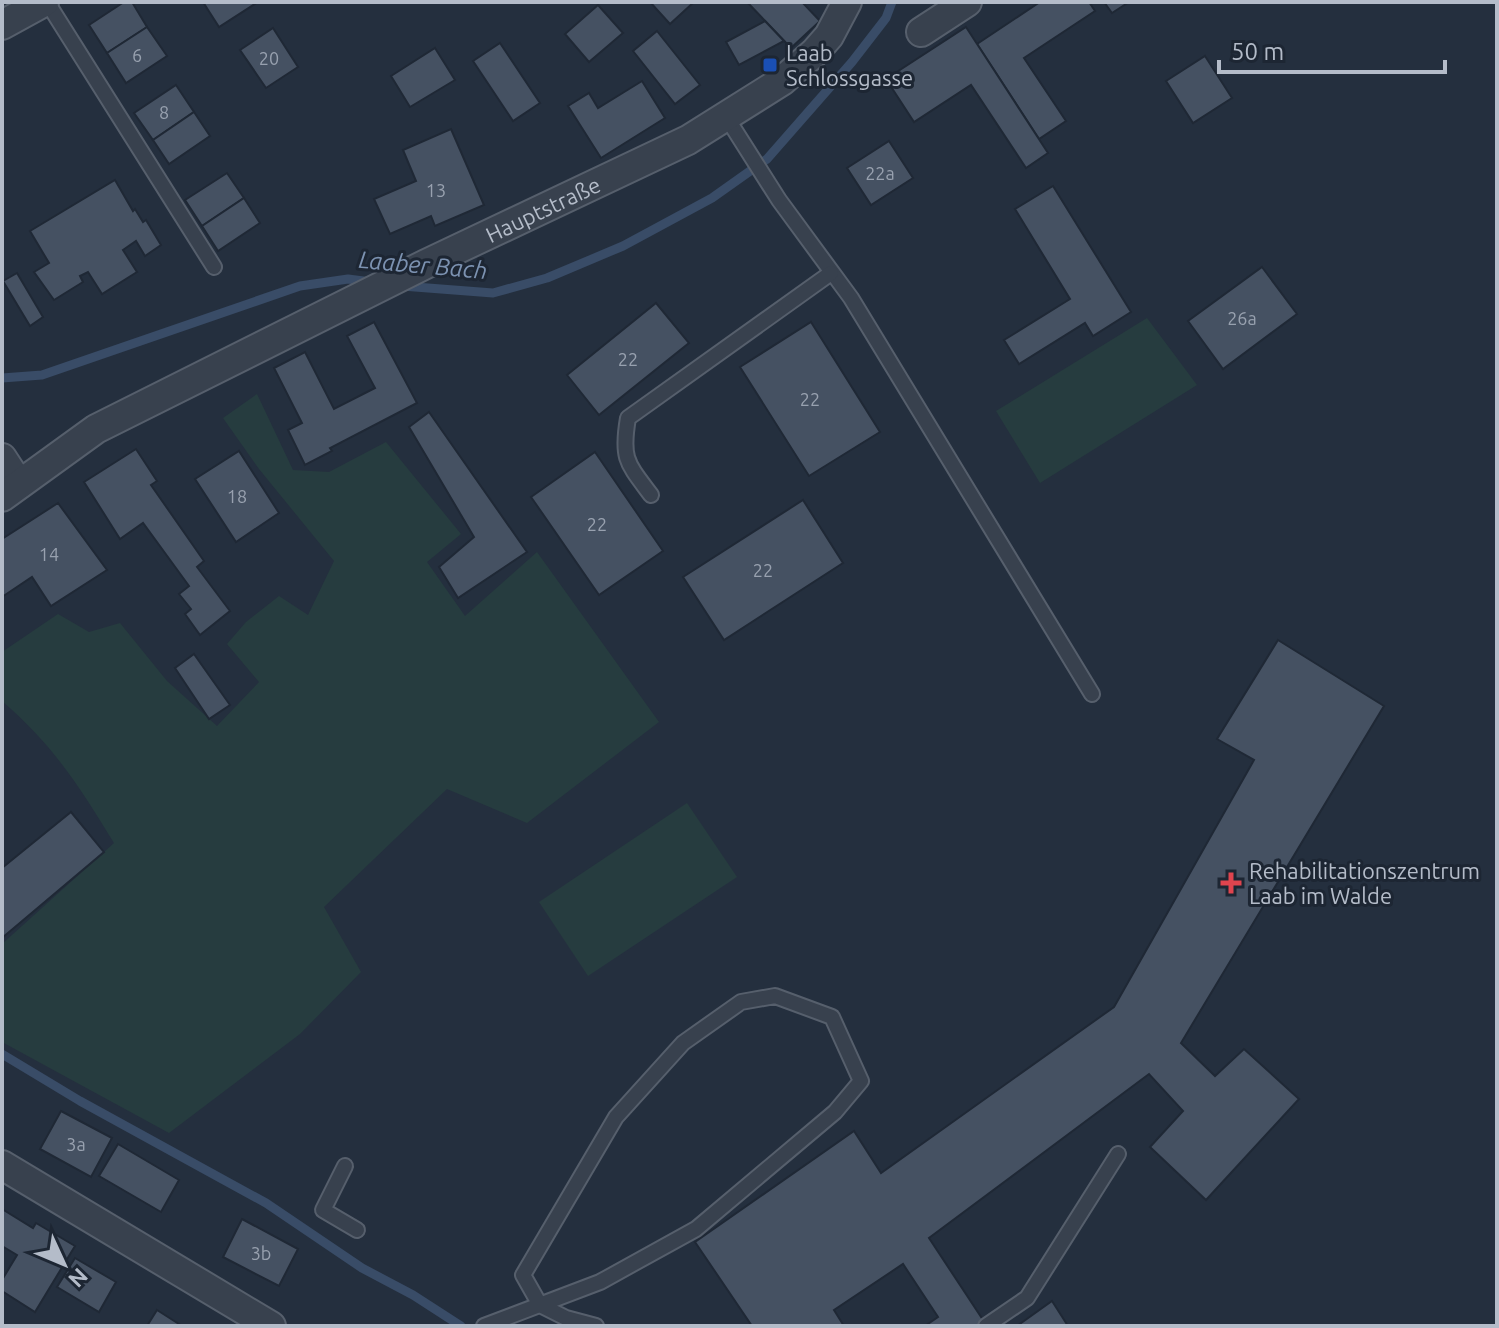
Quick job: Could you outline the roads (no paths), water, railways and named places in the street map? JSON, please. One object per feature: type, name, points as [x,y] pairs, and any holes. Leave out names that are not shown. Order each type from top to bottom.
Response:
[{"type":"street","points":[[2,25],[46,2]]},
{"type":"street","name":"Hauptstraße","points":[[10,491],[96,429],[426,264],[688,140],[727,118],[782,81],[815,52],[829,36],[847,2]]},
{"type":"street","points":[[921,32],[967,2]]},
{"type":"street","points":[[2,458],[10,491]]},
{"type":"street","points":[[2,1165],[271,1326]]},
{"type":"lane","points":[[46,2],[214,267]]},
{"type":"lane","points":[[727,118],[764,179],[851,298],[1092,694]]},
{"type":"lane","points":[[651,495],[629,466],[623,447],[628,418],[831,273]]},
{"type":"lane","points":[[484,1326],[540,1305],[600,1282],[696,1229],[835,1112],[861,1081],[832,1017],[775,996],[741,1002],[683,1043],[616,1117],[523,1275],[540,1305],[566,1318],[596,1326]]},
{"type":"lane","points":[[986,1326],[1027,1298],[1118,1154]]},
{"type":"lane","points":[[345,1166],[323,1210],[357,1230]]},
{"type":"waterway","name":"Laaber Bach","points":[[402,286],[493,293],[547,278],[623,246],[712,198],[767,159],[852,62],[886,18],[892,2]]},
{"type":"waterway","name":"Laaber Bach","points":[[2,378],[42,375],[300,286],[348,279],[371,282]]},
{"type":"waterway","points":[[2,1054],[80,1101],[266,1203],[362,1268],[413,1295],[461,1326]]},
{"type":"place","name":"Laab Schlossgasse","points":[[770,65]]},
{"type":"place","name":"Rehabilitationszentrum Laab im Walde","points":[[1231,883]]}]
